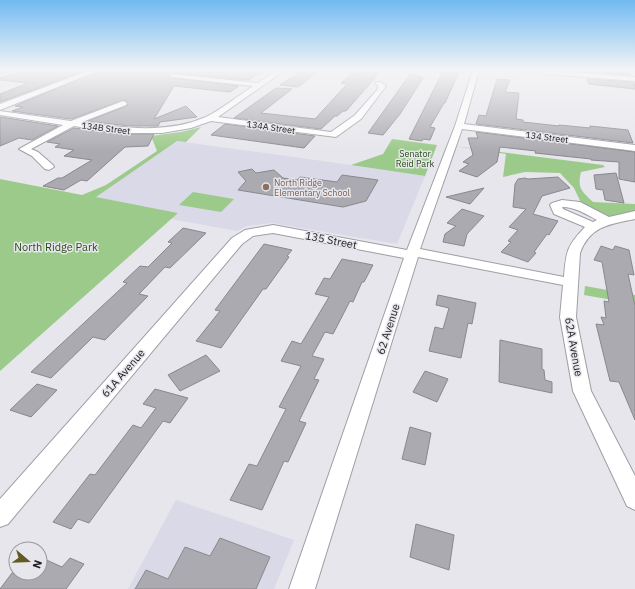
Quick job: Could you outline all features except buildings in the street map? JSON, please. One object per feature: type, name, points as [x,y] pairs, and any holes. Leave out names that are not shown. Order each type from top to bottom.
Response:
[{"type":"street","points":[[0,107],[25,97]]},
{"type":"street","points":[[210,118],[240,97]]},
{"type":"street","name":"134A Street","points":[[210,118],[333,135],[358,117],[374,97]]},
{"type":"street","name":"62 Avenue","points":[[302,589],[412,253],[459,126],[468,97]]},
{"type":"street","points":[[49,167],[35,154],[24,149],[108,108],[123,103]]},
{"type":"street","name":"134B Street","points":[[0,112],[74,124],[136,131],[176,128],[210,118]]},
{"type":"street","name":"134 Street","points":[[459,126],[635,148]]},
{"type":"street","points":[[593,226],[558,211],[556,205],[563,202],[576,205],[607,221]]},
{"type":"street","name":"62A Avenue","points":[[631,216],[607,221],[593,226],[577,243],[573,253],[568,317],[582,391],[635,498]]},
{"type":"street","name":"135 Street","points":[[249,233],[273,229],[570,282]]},
{"type":"street","name":"61A Avenue","points":[[0,516],[237,240],[249,233]]},
{"type":"shaded area","name":"North Ridge Elementary School","points":[[177,141],[425,176],[397,244],[272,223],[247,226],[237,231],[171,219],[178,213],[95,197]]},
{"type":"shaded area","points":[[176,500],[294,540],[274,589],[128,589]]},
{"type":"green space","name":"North Ridge Park","points":[[201,127],[186,142],[177,141],[96,197],[178,213],[0,371],[0,179],[82,195],[106,185],[157,151],[151,136],[181,132]]},
{"type":"green space","name":"Senator Reid Park","points":[[392,139],[437,145],[425,176],[351,165],[383,154]]},
{"type":"green space","points":[[454,146],[603,165],[605,167],[581,172],[581,189],[593,202],[635,204],[635,214],[606,219],[582,205],[574,188],[560,173],[525,172],[503,177],[506,154]]},
{"type":"green space","points":[[193,192],[234,199],[221,212],[179,205]]},
{"type":"green space","points":[[585,286],[635,295],[635,304],[584,295]]},
{"type":"place","name":"North Ridge Elementary School","points":[[266,187]]}]
